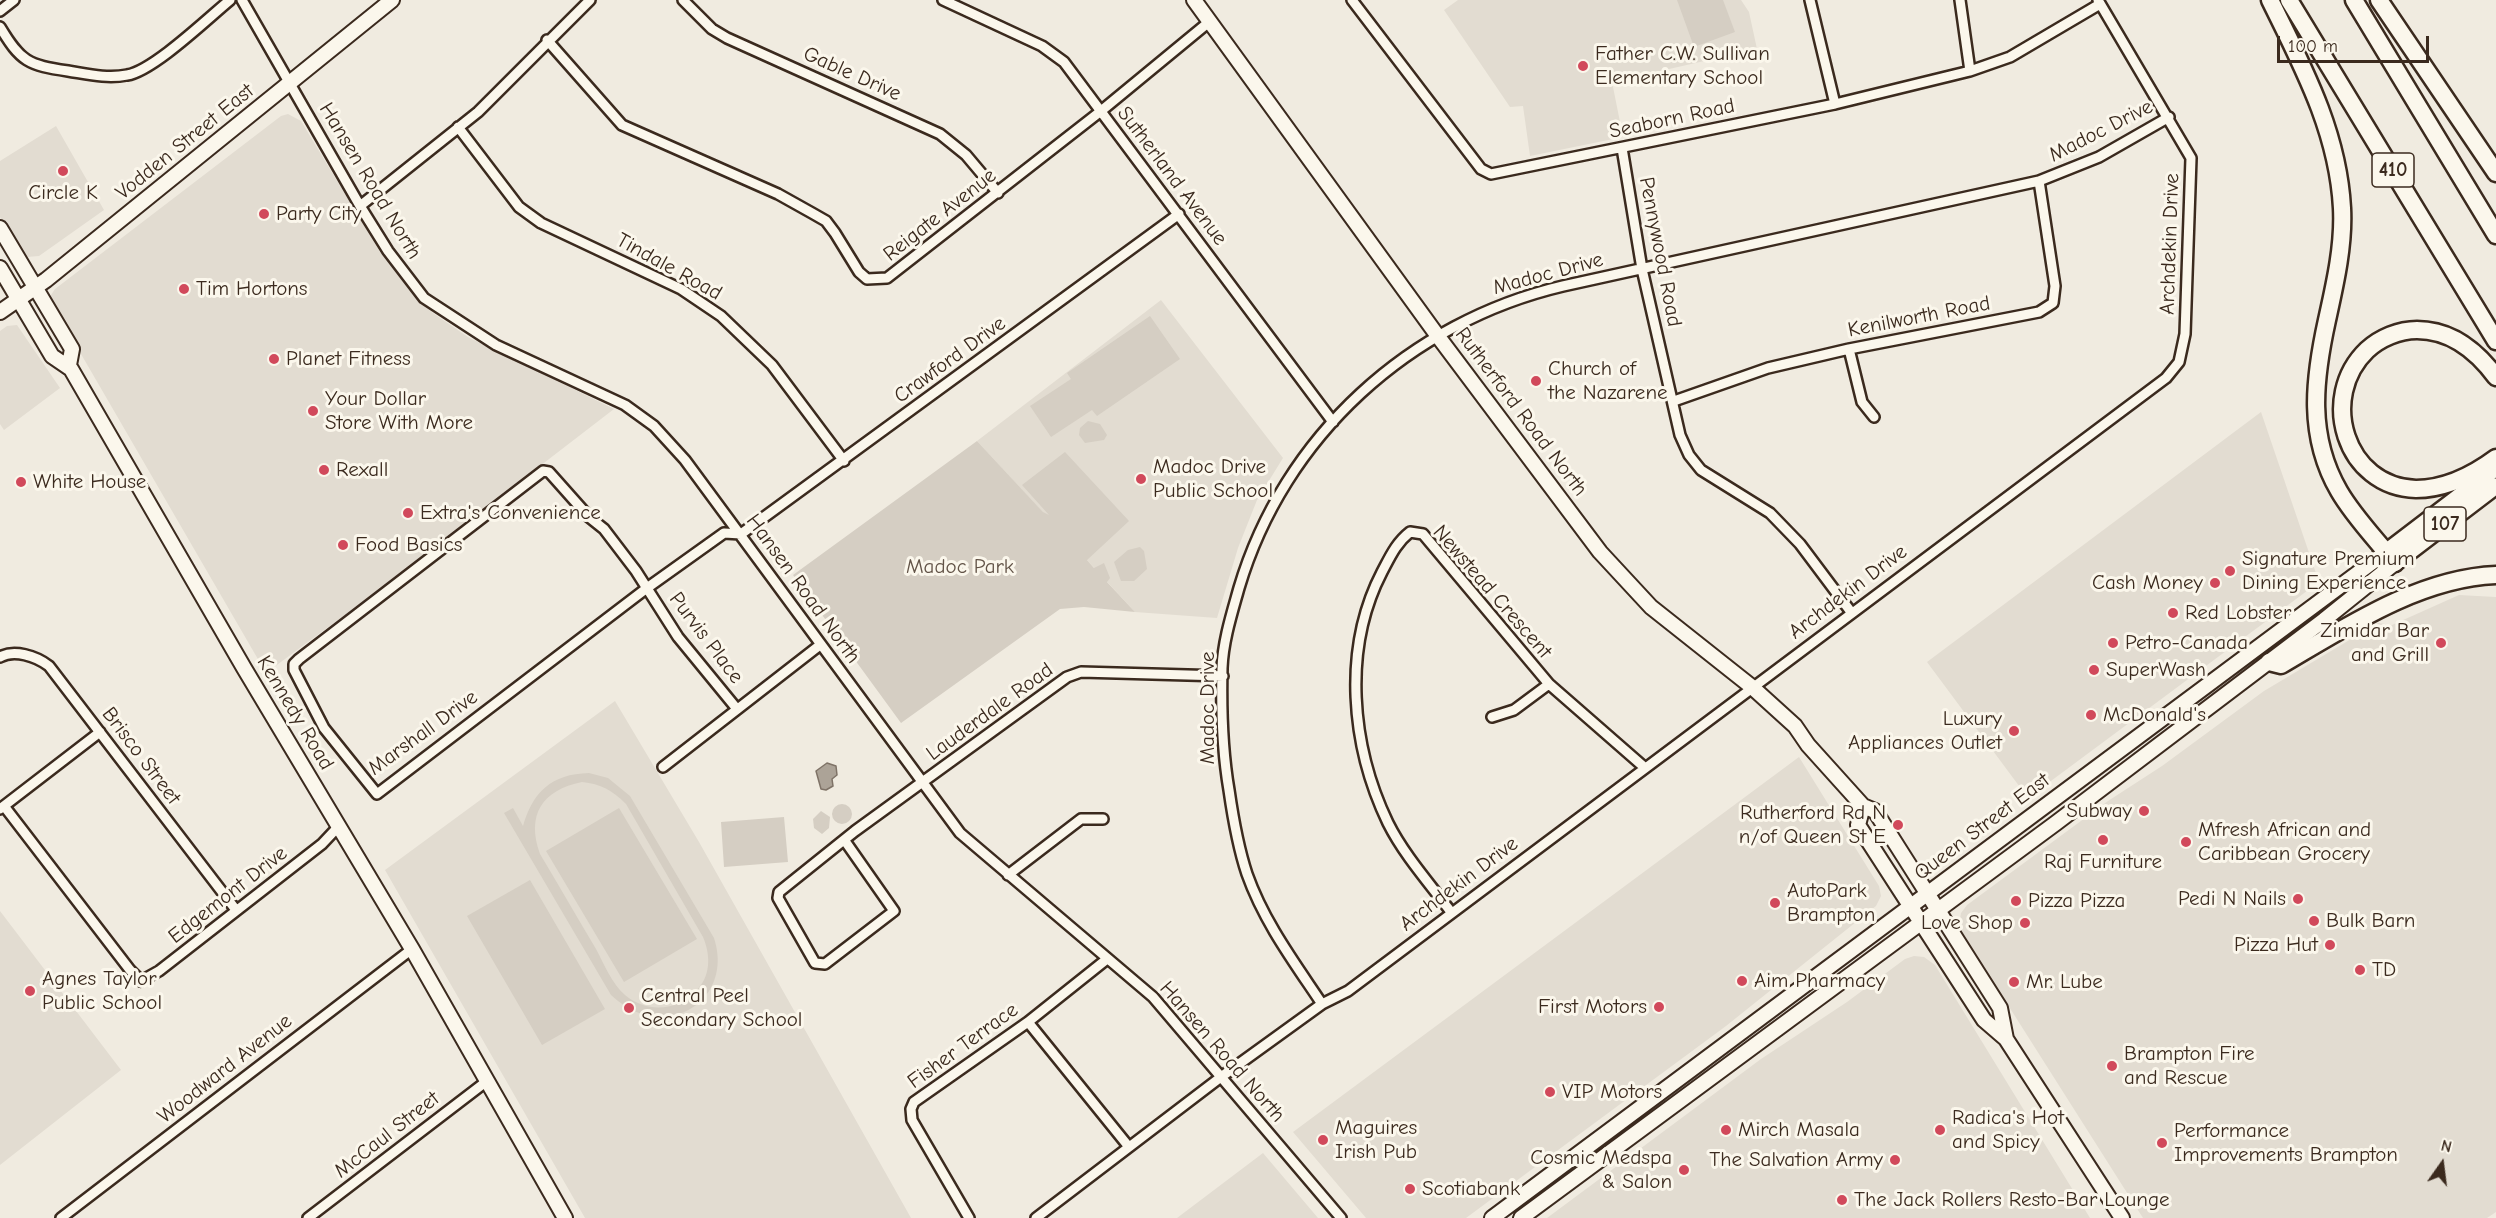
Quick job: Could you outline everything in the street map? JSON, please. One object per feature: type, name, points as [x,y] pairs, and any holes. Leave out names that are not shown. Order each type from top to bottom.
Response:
[{"type":"highway","points":[[2270,0],[2310,83],[2339,164],[2343,211],[2342,241],[2315,384],[2315,414],[2319,442],[2339,491],[2390,557]]},
{"type":"highway","name":"410","points":[[2289,0],[2496,341]]},
{"type":"highway","name":"410","points":[[2354,0],[2496,235]]},
{"type":"highway","points":[[2379,0],[2496,173]]},
{"type":"highway","points":[[2496,377],[2468,347],[2456,339],[2427,330],[2411,330],[2382,339],[2359,358],[2346,380],[2340,407],[2344,432],[2356,455],[2373,475],[2395,485],[2416,489],[2444,484],[2476,472],[2496,458]]},
{"type":"highway","points":[[2269,662],[2281,665],[2336,633],[2420,592],[2470,577],[2496,575]]},
{"type":"main road","name":"Vodden Street East","points":[[0,312],[35,288],[291,84],[392,0]]},
{"type":"main road","name":"Rutherford Road North","points":[[1194,0],[1437,335],[1600,552],[1651,607],[1752,687],[1795,726],[1808,745],[1863,806],[1875,811],[2000,1008],[2006,1039]]},
{"type":"main road","points":[[0,228],[72,349],[69,365],[52,356],[0,268]]},
{"type":"main road","name":"Kennedy Road","points":[[69,365],[338,827],[412,949],[565,1218]]},
{"type":"main road","name":"Queen Street East","points":[[1521,1218],[2269,662],[2496,468]]},
{"type":"main road","name":"Queen Street East","points":[[1492,1218],[1910,906],[2390,557],[2496,486]]},
{"type":"main road","points":[[1863,806],[1858,825],[1984,1020],[2006,1039],[2122,1218]]},
{"type":"street","points":[[0,11],[14,0]]},
{"type":"street","points":[[0,27],[17,54],[34,66],[103,76],[129,75],[148,66],[230,0]]},
{"type":"street","name":"Hansen Road North","points":[[242,0],[360,206],[388,251],[424,298],[496,345],[625,405],[654,426],[686,460],[820,645],[960,832],[1153,997],[1341,1218]]},
{"type":"street","points":[[360,206],[478,112],[547,40],[590,0]]},
{"type":"street","name":"Gable Drive","points":[[683,0],[712,29],[727,38],[940,134],[966,155],[998,193]]},
{"type":"street","name":"Sutherland Avenue","points":[[943,0],[1042,46],[1064,62],[1333,422]]},
{"type":"street","name":"Seaborn Road","points":[[1352,0],[1481,169],[1491,174],[1501,174],[1835,104],[1970,71],[2010,57],[2099,2]]},
{"type":"street","points":[[1810,0],[1835,104]]},
{"type":"street","points":[[1960,0],[1970,71]]},
{"type":"street","name":"Archdekin Drive","points":[[1221,1077],[1322,1004],[1348,991],[2166,378],[2180,362],[2185,334],[2191,158],[2169,117],[2099,2]]},
{"type":"street","name":"Reigate Avenue","points":[[547,40],[622,125],[778,194],[826,221],[854,265],[867,279],[887,278],[998,193],[1209,22]]},
{"type":"street","name":"Madoc Drive","points":[[1322,1004],[1268,924],[1247,874],[1235,830],[1222,750],[1223,676],[1230,619],[1257,533],[1300,461],[1333,422],[1373,381],[1437,335],[1506,301],[2039,181],[2099,157],[2169,117]]},
{"type":"street","name":"Tindale Road","points":[[459,127],[519,207],[542,222],[681,289],[721,316],[772,365],[844,461]]},
{"type":"street","name":"Pennywood Road","points":[[1622,148],[1642,269],[1680,435],[1689,455],[1701,470],[1770,513],[1800,544],[1851,612]]},
{"type":"street","name":"Kenilworth Road","points":[[1674,401],[1768,368],[1849,349],[2039,312],[2053,303],[2055,286],[2039,181]]},
{"type":"street","name":"Crawford Drive","points":[[741,534],[844,461],[1179,214]]},
{"type":"street","points":[[1849,349],[1862,402],[1874,417]]},
{"type":"street","name":"Marshall Drive","points":[[647,588],[604,530],[589,517],[549,472],[543,471],[299,659],[294,664],[294,670],[324,728],[377,794],[647,588],[724,533],[741,534]]},
{"type":"street","name":"Newstead Crescent","points":[[1451,912],[1389,824],[1371,777],[1355,696],[1356,650],[1368,598],[1399,541],[1410,532],[1423,534],[1549,684],[1644,767]]},
{"type":"street","name":"Purvis Place","points":[[647,588],[678,637],[737,709]]},
{"type":"street","name":"Purvis Place","points":[[663,767],[820,645]]},
{"type":"street","name":"Brisco Street","points":[[0,657],[9,652],[40,659],[49,666],[236,910]]},
{"type":"street","name":"Lauderdale Road","points":[[845,841],[894,911],[825,964],[819,965],[814,963],[778,898],[779,892],[845,841],[1067,677],[1081,672],[1223,676]]},
{"type":"street","points":[[1492,717],[1514,710],[1549,684]]},
{"type":"street","points":[[2,808],[100,732]]},
{"type":"street","name":"Edgemont Drive","points":[[2,808],[141,981],[159,971],[322,844],[338,827]]},
{"type":"street","points":[[1008,875],[1081,819],[1103,819]]},
{"type":"street","name":"Woodward Avenue","points":[[61,1218],[412,949]]},
{"type":"street","name":"Fisher Terrace","points":[[969,1218],[912,1120],[911,1109],[914,1102],[1028,1022],[1107,959]]},
{"type":"street","points":[[1028,1022],[1129,1148]]},
{"type":"street","points":[[1036,1218],[1221,1077]]},
{"type":"street","name":"McCaul Street","points":[[308,1218],[487,1081]]},
{"type":"shaded area","name":"Father C.W. Sullivan Elementary School","points":[[1458,0],[1741,0],[1749,12],[1757,49],[1612,82],[1623,137],[1530,156],[1523,106],[1510,107],[1444,10]]},
{"type":"shaded area","points":[[288,114],[301,121],[380,252],[433,313],[468,337],[614,409],[388,583],[266,673],[52,304],[51,295],[55,289],[281,116]]},
{"type":"shaded area","points":[[56,126],[104,210],[39,256],[27,257],[18,250],[0,217],[0,161]]},
{"type":"shaded area","name":"Madoc Drive Public School","points":[[1161,300],[1283,458],[1257,500],[1238,548],[1217,618],[1135,612],[977,441]]},
{"type":"shaded area","points":[[17,325],[60,388],[4,430],[0,424],[0,331],[7,326]]},
{"type":"shaded area","points":[[2261,412],[2319,582],[2028,798],[1927,662]]},
{"type":"shaded area","points":[[2459,595],[2496,597],[2496,1212],[2487,1218],[2143,1218],[1961,931],[1959,925],[1961,913],[1967,905],[2108,801],[2162,766],[2264,691],[2378,623],[2392,625]]},
{"type":"shaded area","name":"Central Peel Secondary School","points":[[615,701],[699,842],[911,1218],[585,1218],[385,870]]},
{"type":"shaded area","points":[[1799,757],[1879,886],[1881,896],[1876,906],[1726,1026],[1466,1218],[1366,1218],[1293,1132]]},
{"type":"shaded area","points":[[827,763],[836,766],[837,775],[832,779],[833,786],[826,790],[821,789],[816,771]]},
{"type":"shaded area","name":"Agnes Taylor Public School","points":[[0,911],[121,1070],[0,1165]]},
{"type":"shaded area","points":[[1914,956],[1924,957],[1935,965],[2090,1218],[1547,1218],[1761,1059],[1847,1002],[1905,959]]},
{"type":"shaded area","points":[[1263,1153],[1318,1218],[1177,1218]]},
{"type":"green space","points":[[1677,0],[1723,0],[1735,32],[1694,47]]},
{"type":"green space","points":[[1150,316],[1180,359],[1097,416],[1092,410],[1051,437],[1030,406],[1071,379],[1067,373]]},
{"type":"green space","points":[[1088,421],[1100,424],[1107,435],[1104,440],[1085,443],[1079,435],[1080,428]]},
{"type":"green space","name":"Madoc Park","points":[[977,441],[1043,512],[1049,515],[1022,485],[1065,452],[1129,521],[1087,560],[1094,568],[1104,563],[1110,578],[1107,582],[1135,612],[1084,607],[1060,609],[901,723],[793,575]]},
{"type":"green space","points":[[1140,547],[1144,551],[1147,569],[1134,581],[1121,581],[1114,562],[1128,550]]},
{"type":"green space","points":[[589,773],[608,778],[630,796],[714,938],[718,961],[714,981],[704,997],[690,1009],[672,1016],[652,1016],[631,1010],[611,995],[504,813],[513,808],[523,826],[532,804],[546,787],[554,781],[576,774]],"holes":[[[582,782],[601,786],[626,804],[703,937],[708,959],[707,973],[695,992],[679,1003],[661,1007],[642,1005],[620,990],[540,854],[535,827],[541,806],[557,791]]]},
{"type":"green space","points":[[842,804],[849,807],[852,814],[849,821],[842,824],[835,821],[832,814],[835,807]]},
{"type":"green space","points":[[619,808],[697,939],[624,982],[546,851]]},
{"type":"green space","points":[[821,811],[830,817],[829,828],[822,834],[814,828],[813,819]]},
{"type":"green space","points":[[784,817],[788,862],[724,867],[721,822]]},
{"type":"green space","points":[[530,880],[605,1009],[542,1045],[467,916]]},
{"type":"place","name":"Father C.W. Sullivan Elementary School","points":[[1583,66]]},
{"type":"place","name":"Circle K","points":[[63,171]]},
{"type":"place","name":"Party City","points":[[264,214]]},
{"type":"place","name":"Tim Hortons","points":[[184,289]]},
{"type":"place","name":"Planet Fitness","points":[[274,359]]},
{"type":"place","name":"Church of the Nazarene","points":[[1536,381]]},
{"type":"place","name":"Your Dollar Store With More","points":[[313,411]]},
{"type":"place","name":"Rexall","points":[[324,470]]},
{"type":"place","name":"Madoc Drive Public School","points":[[1141,479]]},
{"type":"place","name":"White House","points":[[21,482]]},
{"type":"place","name":"Extra's Convenience","points":[[408,513]]},
{"type":"place","name":"Food Basics","points":[[343,545]]},
{"type":"place","name":"Signature Premium Dining Experience","points":[[2230,571]]},
{"type":"place","name":"Cash Money","points":[[2215,583]]},
{"type":"place","name":"Red Lobster","points":[[2173,613]]},
{"type":"place","name":"Petro-Canada","points":[[2113,643]]},
{"type":"place","name":"Zimidar Bar and Grill","points":[[2441,643]]},
{"type":"place","name":"SuperWash","points":[[2094,670]]},
{"type":"place","name":"McDonald's","points":[[2091,715]]},
{"type":"place","name":"Luxury Appliances Outlet","points":[[2014,731]]},
{"type":"place","name":"Subway","points":[[2144,811]]},
{"type":"place","name":"Rutherford Rd N n/of Queen St E","points":[[1898,825]]},
{"type":"place","name":"Raj Furniture","points":[[2103,840]]},
{"type":"place","name":"Mfresh African and Caribbean Grocery","points":[[2186,842]]},
{"type":"place","name":"Pedi N Nails","points":[[2298,899]]},
{"type":"place","name":"Pizza Pizza","points":[[2016,901]]},
{"type":"place","name":"AutoPark Brampton","points":[[1775,903]]},
{"type":"place","name":"Bulk Barn","points":[[2314,921]]},
{"type":"place","name":"Love Shop","points":[[2025,923]]},
{"type":"place","name":"Pizza Hut","points":[[2330,945]]},
{"type":"place","name":"TD","points":[[2360,970]]},
{"type":"place","name":"Aim Pharmacy","points":[[1742,981]]},
{"type":"place","name":"Mr. Lube","points":[[2014,982]]},
{"type":"place","name":"Agnes Taylor Public School","points":[[30,991]]},
{"type":"place","name":"First Motors","points":[[1659,1007]]},
{"type":"place","name":"Central Peel Secondary School","points":[[629,1008]]},
{"type":"place","name":"Brampton Fire and Rescue","points":[[2112,1066]]},
{"type":"place","name":"VIP Motors","points":[[1550,1092]]},
{"type":"place","name":"Mirch Masala","points":[[1726,1130]]},
{"type":"place","name":"Radica's Hot and Spicy","points":[[1940,1130]]},
{"type":"place","name":"Maguires Irish Pub","points":[[1323,1140]]},
{"type":"place","name":"Performance Improvements Brampton","points":[[2162,1143]]},
{"type":"place","name":"The Salvation Army","points":[[1895,1160]]},
{"type":"place","name":"Cosmic Medspa & Salon","points":[[1684,1170]]},
{"type":"place","name":"Scotiabank","points":[[1410,1189]]},
{"type":"place","name":"The Jack Rollers Resto-Bar Lounge","points":[[1842,1200]]}]
